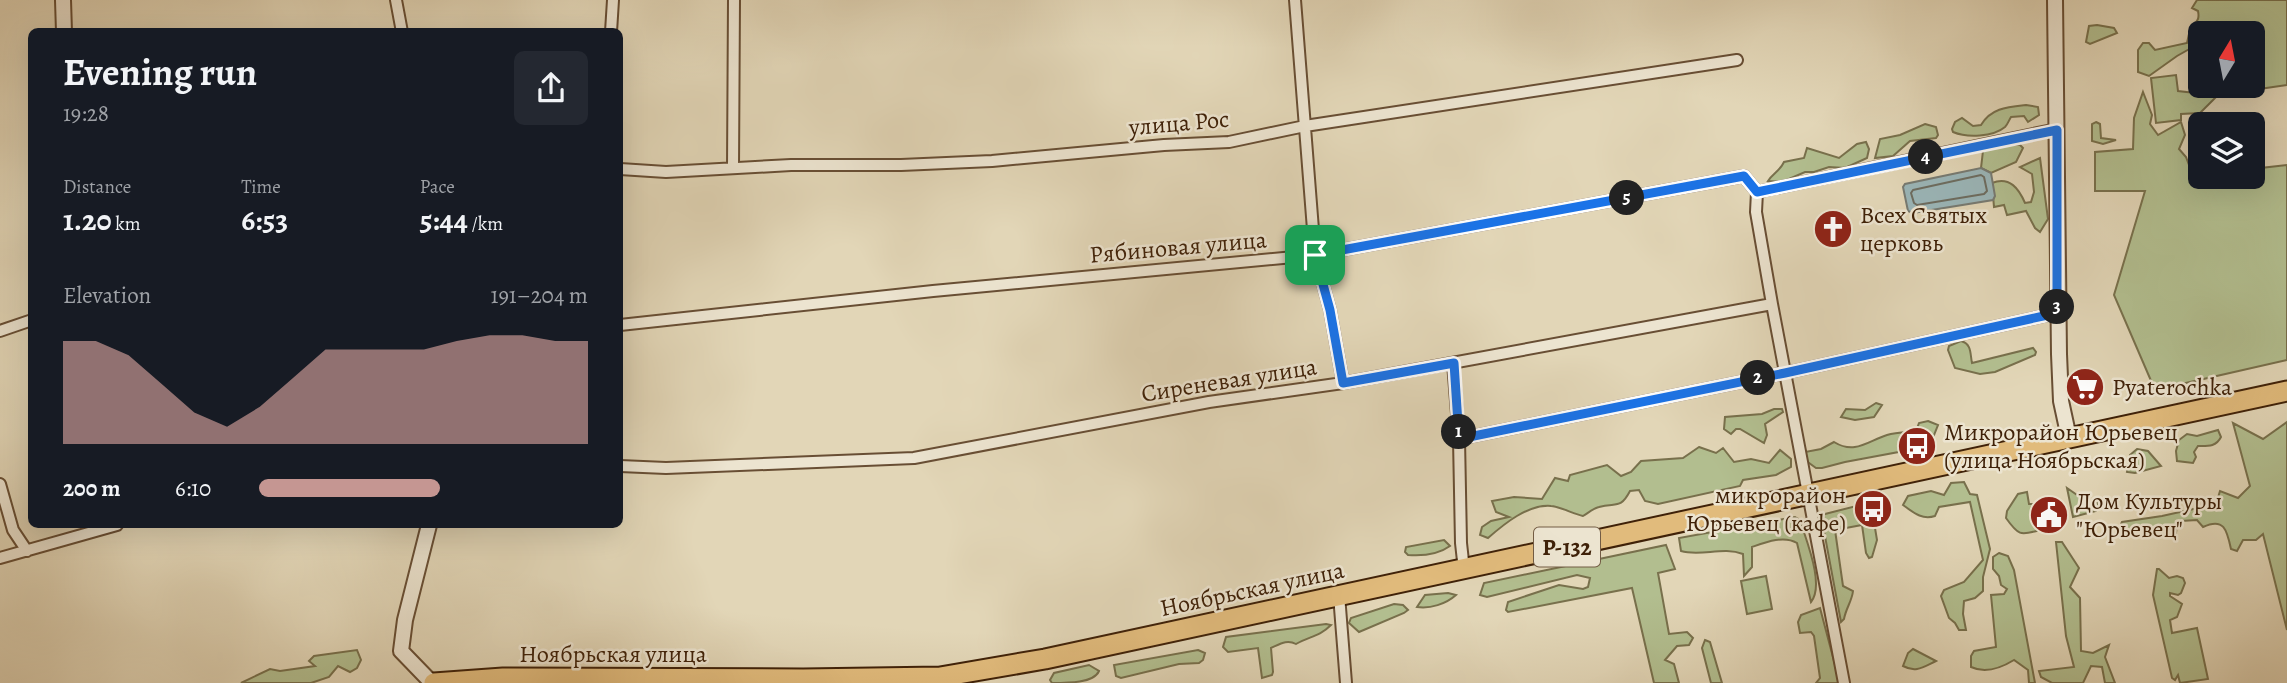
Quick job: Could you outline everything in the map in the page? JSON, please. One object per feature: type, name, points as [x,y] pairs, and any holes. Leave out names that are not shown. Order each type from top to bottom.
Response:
[{"type":"highway","name":"Р-132","points":[[2068,438],[2287,391]]},
{"type":"highway","name":"Ноябрьская улица","points":[[433,683],[503,678],[940,677],[1045,659],[2068,438]]},
{"type":"street","points":[[62,0],[64,28]]},
{"type":"street","points":[[396,0],[401,28]]},
{"type":"street","points":[[611,28],[613,0]]},
{"type":"street","points":[[733,168],[734,0]]},
{"type":"street","points":[[1295,0],[1315,255],[1330,310],[1343,383]]},
{"type":"street","points":[[2054,0],[2057,313],[2061,401],[2068,438]]},
{"type":"street","name":"улица Рос","points":[[623,169],[666,172],[791,164],[901,165],[992,161],[1164,145],[1229,142],[1305,126],[1737,60]]},
{"type":"street","points":[[1844,683],[1772,304],[1756,212],[1757,192],[2057,130]]},
{"type":"street","name":"Рябиновая улица","points":[[623,325],[933,291],[1315,255],[1744,176],[1757,192]]},
{"type":"street","name":"Сиреневая улица","points":[[623,466],[666,468],[914,458],[1209,402],[1343,383],[1772,304]]},
{"type":"street","points":[[1459,439],[1785,373],[2057,313]]},
{"type":"street","points":[[0,331],[28,321]]},
{"type":"street","points":[[1454,363],[1464,570]]},
{"type":"street","points":[[0,484],[13,530],[27,551]]},
{"type":"street","points":[[0,558],[107,528]]},
{"type":"street","points":[[428,528],[405,620],[401,651],[433,683]]},
{"type":"street","points":[[1339,595],[1346,683]]},
{"type":"green space","points":[[2197,0],[2287,0],[2287,85],[2265,88],[2265,21],[2196,21],[2198,11],[2192,8]]},
{"type":"green space","points":[[2089,26],[2114,28],[2117,33],[2090,44],[2086,42]]},
{"type":"green space","points":[[2188,39],[2188,50],[2149,76],[2138,72],[2138,50],[2143,43],[2149,43],[2155,50],[2187,43]]},
{"type":"green space","points":[[2176,75],[2178,91],[2188,92],[2188,98],[2215,98],[2201,112],[2188,112],[2181,114],[2181,120],[2156,123],[2151,78]]},
{"type":"green space","points":[[2143,92],[2152,115],[2150,124],[2158,135],[2181,122],[2185,135],[2179,149],[2188,162],[2188,189],[2265,189],[2265,168],[2287,165],[2287,360],[2155,390],[2114,295],[2145,191],[2095,191],[2095,152],[2133,149],[2134,118]]},
{"type":"green space","points":[[2026,105],[2038,107],[2039,115],[2028,122],[2024,116],[2011,117],[2005,127],[1987,135],[1972,136],[1953,132],[1955,122],[1962,118],[1973,126],[1981,125],[1995,112]]},
{"type":"green space","points":[[1925,124],[1936,127],[1936,138],[1910,141],[1893,156],[1875,158],[1880,139],[1900,135]]},
{"type":"green space","points":[[2092,124],[2100,124],[2101,138],[2116,140],[2103,144],[2092,141]]},
{"type":"green space","points":[[1866,142],[1869,149],[1867,158],[1845,168],[1829,167],[1805,172],[1782,182],[1768,181],[1784,162],[1804,158],[1807,148],[1839,158],[1857,144]]},
{"type":"green space","points":[[2009,144],[2023,148],[2016,162],[1991,173],[1981,168],[1983,151]]},
{"type":"green space","points":[[2040,158],[2048,219],[2040,232],[2026,211],[2007,215],[2004,205],[1994,207],[1992,183],[2009,183],[2017,189],[2025,203],[2031,202],[2034,192],[2032,174],[2020,167]]},
{"type":"green space","points":[[1961,341],[1969,347],[1972,363],[2033,348],[2036,352],[2035,355],[1995,372],[1980,374],[1955,368],[1948,350],[1949,346]]},
{"type":"green space","points":[[1876,403],[1882,405],[1874,417],[1855,420],[1841,417],[1846,409],[1865,410]]},
{"type":"green space","points":[[1782,409],[1783,412],[1765,424],[1767,435],[1764,443],[1740,429],[1731,434],[1724,429],[1725,417],[1762,414]]},
{"type":"green space","points":[[1928,421],[1938,425],[1932,440],[1920,440],[1904,451],[1822,468],[1816,468],[1805,460],[1805,452],[1821,449],[1834,442],[1848,447],[1861,446],[1890,434],[1916,431],[1919,423]]},
{"type":"green space","points":[[2287,422],[2287,630],[2263,534],[2256,540],[2243,540],[2237,551],[2231,549],[2223,527],[2216,524],[2203,527],[2197,520],[2181,521],[2177,524],[2176,533],[2164,536],[2157,536],[2145,530],[2125,532],[2120,526],[2122,522],[2216,504],[2220,491],[2238,498],[2250,486],[2233,423],[2263,439]]},
{"type":"green space","points":[[2218,430],[2221,437],[2217,443],[2198,446],[2194,452],[2196,457],[2193,463],[2177,461],[2179,440],[2187,434],[2197,436]]},
{"type":"green space","points":[[1699,447],[1716,453],[1723,448],[1734,462],[1751,459],[1769,463],[1780,450],[1791,459],[1791,467],[1776,475],[1743,480],[1740,486],[1658,504],[1645,501],[1639,490],[1630,491],[1620,503],[1597,508],[1583,516],[1554,506],[1542,506],[1517,516],[1488,538],[1480,535],[1482,527],[1491,521],[1509,517],[1496,512],[1492,501],[1514,497],[1542,499],[1555,478],[1568,481],[1570,475],[1607,465],[1621,476],[1631,472],[1641,461],[1683,458]]},
{"type":"green space","points":[[2137,449],[2148,451],[2161,466],[2135,473],[2127,472],[2130,455]]},
{"type":"green space","points":[[1964,482],[1970,494],[1977,495],[1990,549],[1983,577],[1983,591],[1975,598],[1964,601],[1966,630],[1959,630],[1949,618],[1941,596],[1944,590],[1964,582],[1983,560],[1970,502],[1939,507],[1935,516],[1930,517],[1918,515],[1903,505],[1908,496],[1931,491],[1944,495],[1951,483]]},
{"type":"green space","points":[[2067,488],[2090,504],[2099,502],[2096,511],[2073,517]]},
{"type":"green space","points":[[2027,492],[2029,504],[2034,504],[2040,530],[2020,533],[2006,518],[2007,511],[2018,494]]},
{"type":"green space","points":[[1876,501],[1883,505],[1883,508],[1880,517],[1874,522],[1877,540],[1872,557],[1869,558],[1866,553],[1862,525],[1835,530],[1843,586],[1853,591],[1841,622],[1821,515]]},
{"type":"green space","points":[[1795,517],[1800,520],[1815,574],[1815,594],[1811,602],[1797,543],[1792,541],[1775,540],[1752,547],[1752,567],[1744,576],[1743,554],[1728,551],[1681,551],[1679,538]]},
{"type":"green space","points":[[1444,540],[1450,546],[1436,553],[1408,555],[1405,552],[1406,547]]},
{"type":"green space","points":[[2056,542],[2062,542],[2079,568],[2070,587],[2080,598],[2081,651],[2093,653],[2109,645],[2105,657],[2115,683],[2105,683],[2102,667],[2091,666],[2083,683],[2052,683],[2041,677],[2039,671],[2074,667],[2066,636]]},
{"type":"green space","points":[[1666,545],[1675,569],[1658,573],[1669,634],[1687,632],[1693,638],[1689,645],[1677,646],[1665,660],[1674,664],[1679,683],[1654,683],[1632,588],[1508,612],[1508,602],[1559,585],[1583,589],[1588,587],[1590,578],[1577,575],[1487,597],[1480,595],[1484,583]]},
{"type":"green space","points":[[1999,553],[2008,556],[2014,570],[2035,683],[2029,683],[2028,670],[2014,660],[1993,669],[1971,667],[1974,651],[1996,647],[1991,595],[2004,594],[2007,589],[2001,585],[1999,576],[1993,569],[1993,557]]},
{"type":"green space","points":[[2157,569],[2169,578],[2183,578],[2185,583],[2181,593],[2170,593],[2170,596],[2182,604],[2177,617],[2170,620],[2172,633],[2197,628],[2208,679],[2180,683],[2178,675],[2175,680],[2172,678],[2153,595]]},
{"type":"green space","points":[[1766,576],[1772,609],[1747,614],[1741,581]]},
{"type":"green space","points":[[1425,595],[1456,595],[1438,605],[1417,607]]},
{"type":"green space","points":[[1394,604],[1403,605],[1408,610],[1359,632],[1349,623],[1351,618]]},
{"type":"green space","points":[[1820,608],[1838,683],[1816,683],[1820,678],[1814,636],[1811,632],[1800,633],[1798,622],[1801,615]]},
{"type":"green space","points":[[1331,625],[1296,644],[1287,642],[1271,648],[1273,672],[1272,675],[1262,678],[1258,648],[1228,652],[1223,647],[1226,637]]},
{"type":"green space","points":[[1705,640],[1710,642],[1722,683],[1711,683],[1702,648]]},
{"type":"green space","points":[[1913,649],[1936,661],[1916,669],[1903,666],[1908,653]]},
{"type":"green space","points":[[357,650],[361,660],[357,668],[350,672],[338,666],[329,677],[311,683],[241,683],[270,669],[280,671],[315,666],[309,661],[314,656]]},
{"type":"green space","points":[[1198,650],[1205,653],[1199,663],[1179,664],[1121,678],[1116,676],[1114,665]]},
{"type":"green space","points":[[1089,665],[1099,671],[1092,678],[1065,683],[1052,683],[1050,680],[1054,673]]},
{"type":"water","points":[[1981,168],[1991,173],[1995,196],[1993,200],[1913,213],[1908,211],[1903,187],[1905,184]]},
{"type":"place","name":"Всех Святых церковь","points":[[1833,229]]},
{"type":"place","name":"Pyaterochka","points":[[2085,387]]},
{"type":"place","name":"Микрорайон Юрьевец (улица Ноябрьская)","points":[[1917,446]]},
{"type":"place","name":"микрорайон Юрьевец (кафе)","points":[[1873,509]]},
{"type":"place","name":"Дом Культуры \"Юрьевец\"","points":[[2049,515]]},
{"type":"route","points":[[2057,130],[2057,313],[1785,373],[1459,439],[1454,363],[1343,383],[1330,310],[1315,255],[1744,176],[1757,192],[2057,130]]}]
